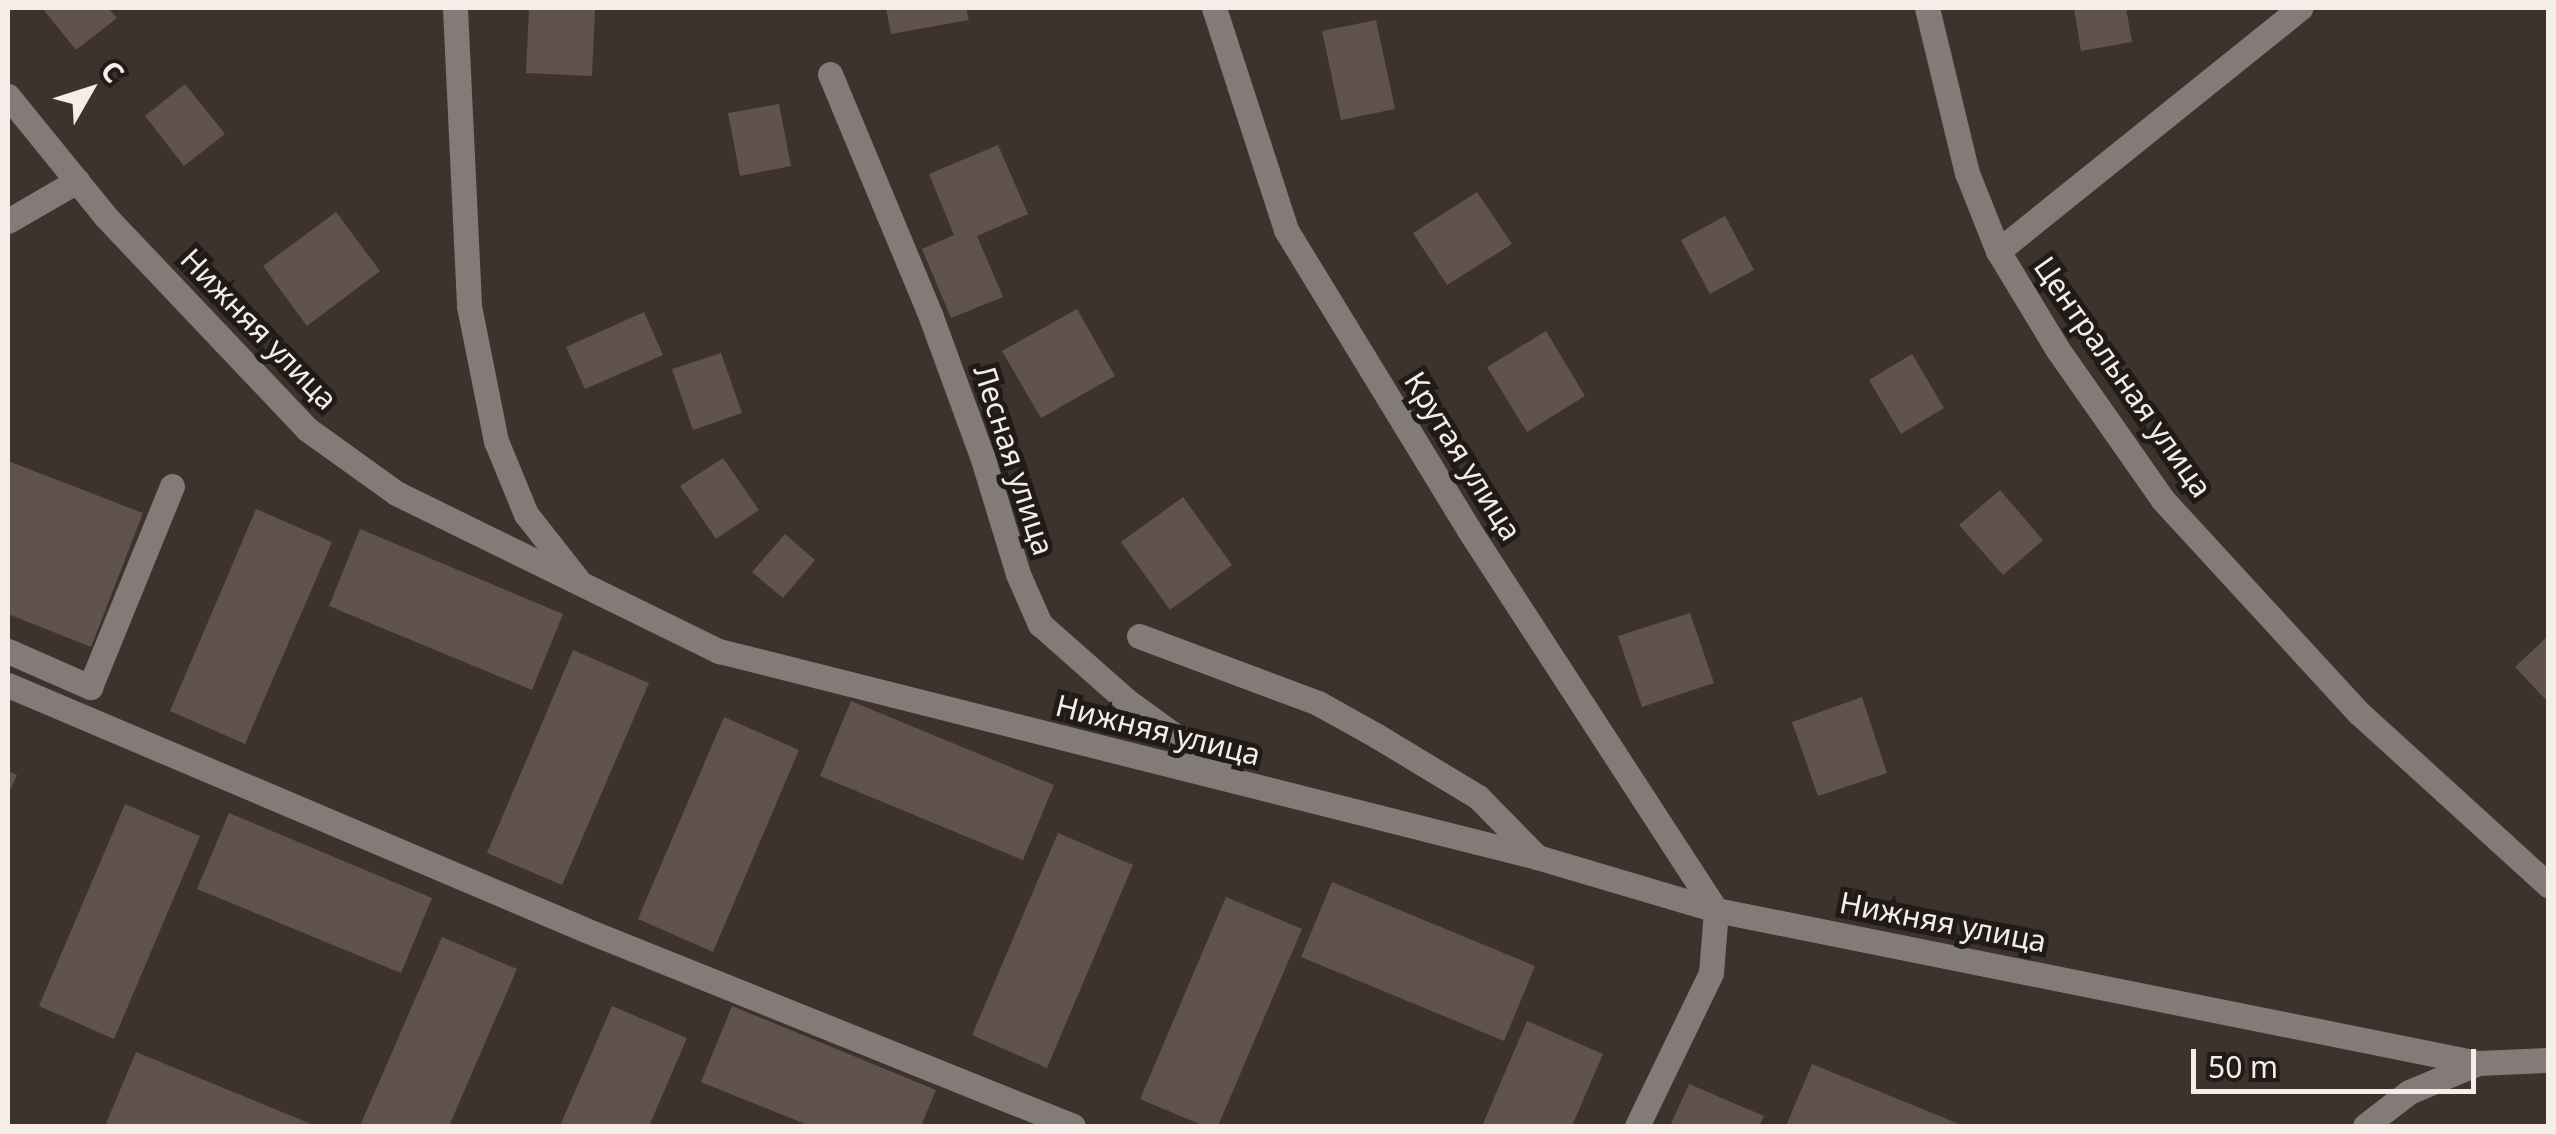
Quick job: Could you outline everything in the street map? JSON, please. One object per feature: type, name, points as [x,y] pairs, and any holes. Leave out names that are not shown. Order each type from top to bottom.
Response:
[{"type":"street","points":[[455,8],[469,306],[496,441],[526,514],[583,586]]},
{"type":"street","name":"Крутая улица","points":[[1214,8],[1286,230],[1469,530],[1716,910]]},
{"type":"street","name":"Центральная улица","points":[[1927,8],[1967,173],[1998,251],[2058,350],[2163,500],[2359,712],[2548,885]]},
{"type":"street","points":[[1998,251],[2300,8]]},
{"type":"street","name":"Лесная улица","points":[[830,74],[931,317],[982,456],[1018,574],[1040,624],[1126,700],[1245,786]]},
{"type":"street","name":"Нижняя улица","points":[[8,96],[77,181],[307,430],[396,492],[720,651],[1537,857],[1716,910],[2478,1062]]},
{"type":"street","points":[[8,220],[77,181]]},
{"type":"street","points":[[8,651],[90,687],[172,486]]},
{"type":"street","points":[[1139,636],[1318,704],[1362,728],[1478,797],[1537,857]]},
{"type":"street","points":[[8,685],[584,929],[1073,1126]]},
{"type":"street","points":[[1637,1126],[1711,973],[1716,910]]},
{"type":"street","points":[[2366,1126],[2409,1092],[2478,1062],[2548,1060]]},
{"type":"building","points":[[42,8],[108,8],[117,18],[76,50]]},
{"type":"building","points":[[529,8],[595,8],[592,76],[526,73]]},
{"type":"building","points":[[886,8],[966,8],[969,20],[891,34]]},
{"type":"building","points":[[2074,8],[2126,8],[2132,42],[2081,51]]},
{"type":"building","points":[[1376,20],[1395,109],[1341,120],[1322,31]]},
{"type":"building","points":[[185,84],[225,134],[184,166],[145,116]]},
{"type":"building","points":[[779,104],[791,166],[740,176],[728,113]]},
{"type":"building","points":[[998,145],[1028,214],[977,236],[1003,297],[951,318],[922,249],[954,235],[929,174]]},
{"type":"building","points":[[1477,192],[1512,244],[1447,285],[1413,233]]},
{"type":"building","points":[[336,212],[380,271],[307,326],[263,266]]},
{"type":"building","points":[[1725,216],[1754,270],[1710,294],[1681,240]]},
{"type":"building","points":[[1077,309],[1115,376],[1041,418],[1002,351]]},
{"type":"building","points":[[644,312],[663,355],[585,389],[566,347]]},
{"type":"building","points":[[1546,331],[1585,396],[1527,432],[1487,367]]},
{"type":"building","points":[[721,353],[742,413],[693,430],[672,369]]},
{"type":"building","points":[[1912,354],[1944,408],[1901,434],[1869,380]]},
{"type":"building","points":[[723,458],[759,510],[716,539],[680,486]]},
{"type":"building","points":[[8,461],[143,513],[91,647],[8,614]]},
{"type":"building","points":[[2000,490],[2043,540],[2003,575],[1959,525]]},
{"type":"building","points":[[1183,497],[1232,565],[1170,610],[1121,542]]},
{"type":"building","points":[[256,509],[332,542],[245,744],[170,711]]},
{"type":"building","points":[[360,529],[563,614],[532,690],[329,606]]},
{"type":"building","points":[[785,534],[815,560],[783,598],[752,572]]},
{"type":"building","points":[[1690,613],[1714,683],[1642,707],[1618,636]]},
{"type":"building","points":[[2548,636],[2548,702],[2515,667]]},
{"type":"building","points":[[573,650],[649,683],[562,885],[487,853]]},
{"type":"building","points":[[1862,697],[1887,773],[1818,796],[1792,722]]},
{"type":"building","points":[[851,701],[1054,785],[1023,860],[820,776]]},
{"type":"building","points":[[724,717],[799,750],[713,952],[638,919]]},
{"type":"building","points":[[8,771],[17,775],[8,795]]},
{"type":"building","points":[[125,804],[200,836],[114,1039],[39,1006]]},
{"type":"building","points":[[229,813],[432,898],[401,973],[197,889]]},
{"type":"building","points":[[1058,833],[1133,865],[1047,1068],[972,1035]]},
{"type":"building","points":[[1332,882],[1535,966],[1504,1041],[1301,957]]},
{"type":"building","points":[[1226,897],[1302,929],[1218,1126],[1204,1126],[1140,1099]]},
{"type":"building","points":[[442,937],[517,969],[449,1126],[360,1126]]},
{"type":"building","points":[[612,1006],[687,1038],[649,1126],[560,1126]]},
{"type":"building","points":[[732,1006],[936,1090],[921,1126],[810,1126],[701,1082]]},
{"type":"building","points":[[1527,1021],[1603,1054],[1572,1126],[1482,1126]]},
{"type":"building","points":[[136,1052],[316,1126],[105,1126]]},
{"type":"building","points":[[1812,1064],[1964,1126],[1786,1126]]},
{"type":"building","points":[[1689,1084],[1764,1116],[1759,1126],[1670,1126]]}]
